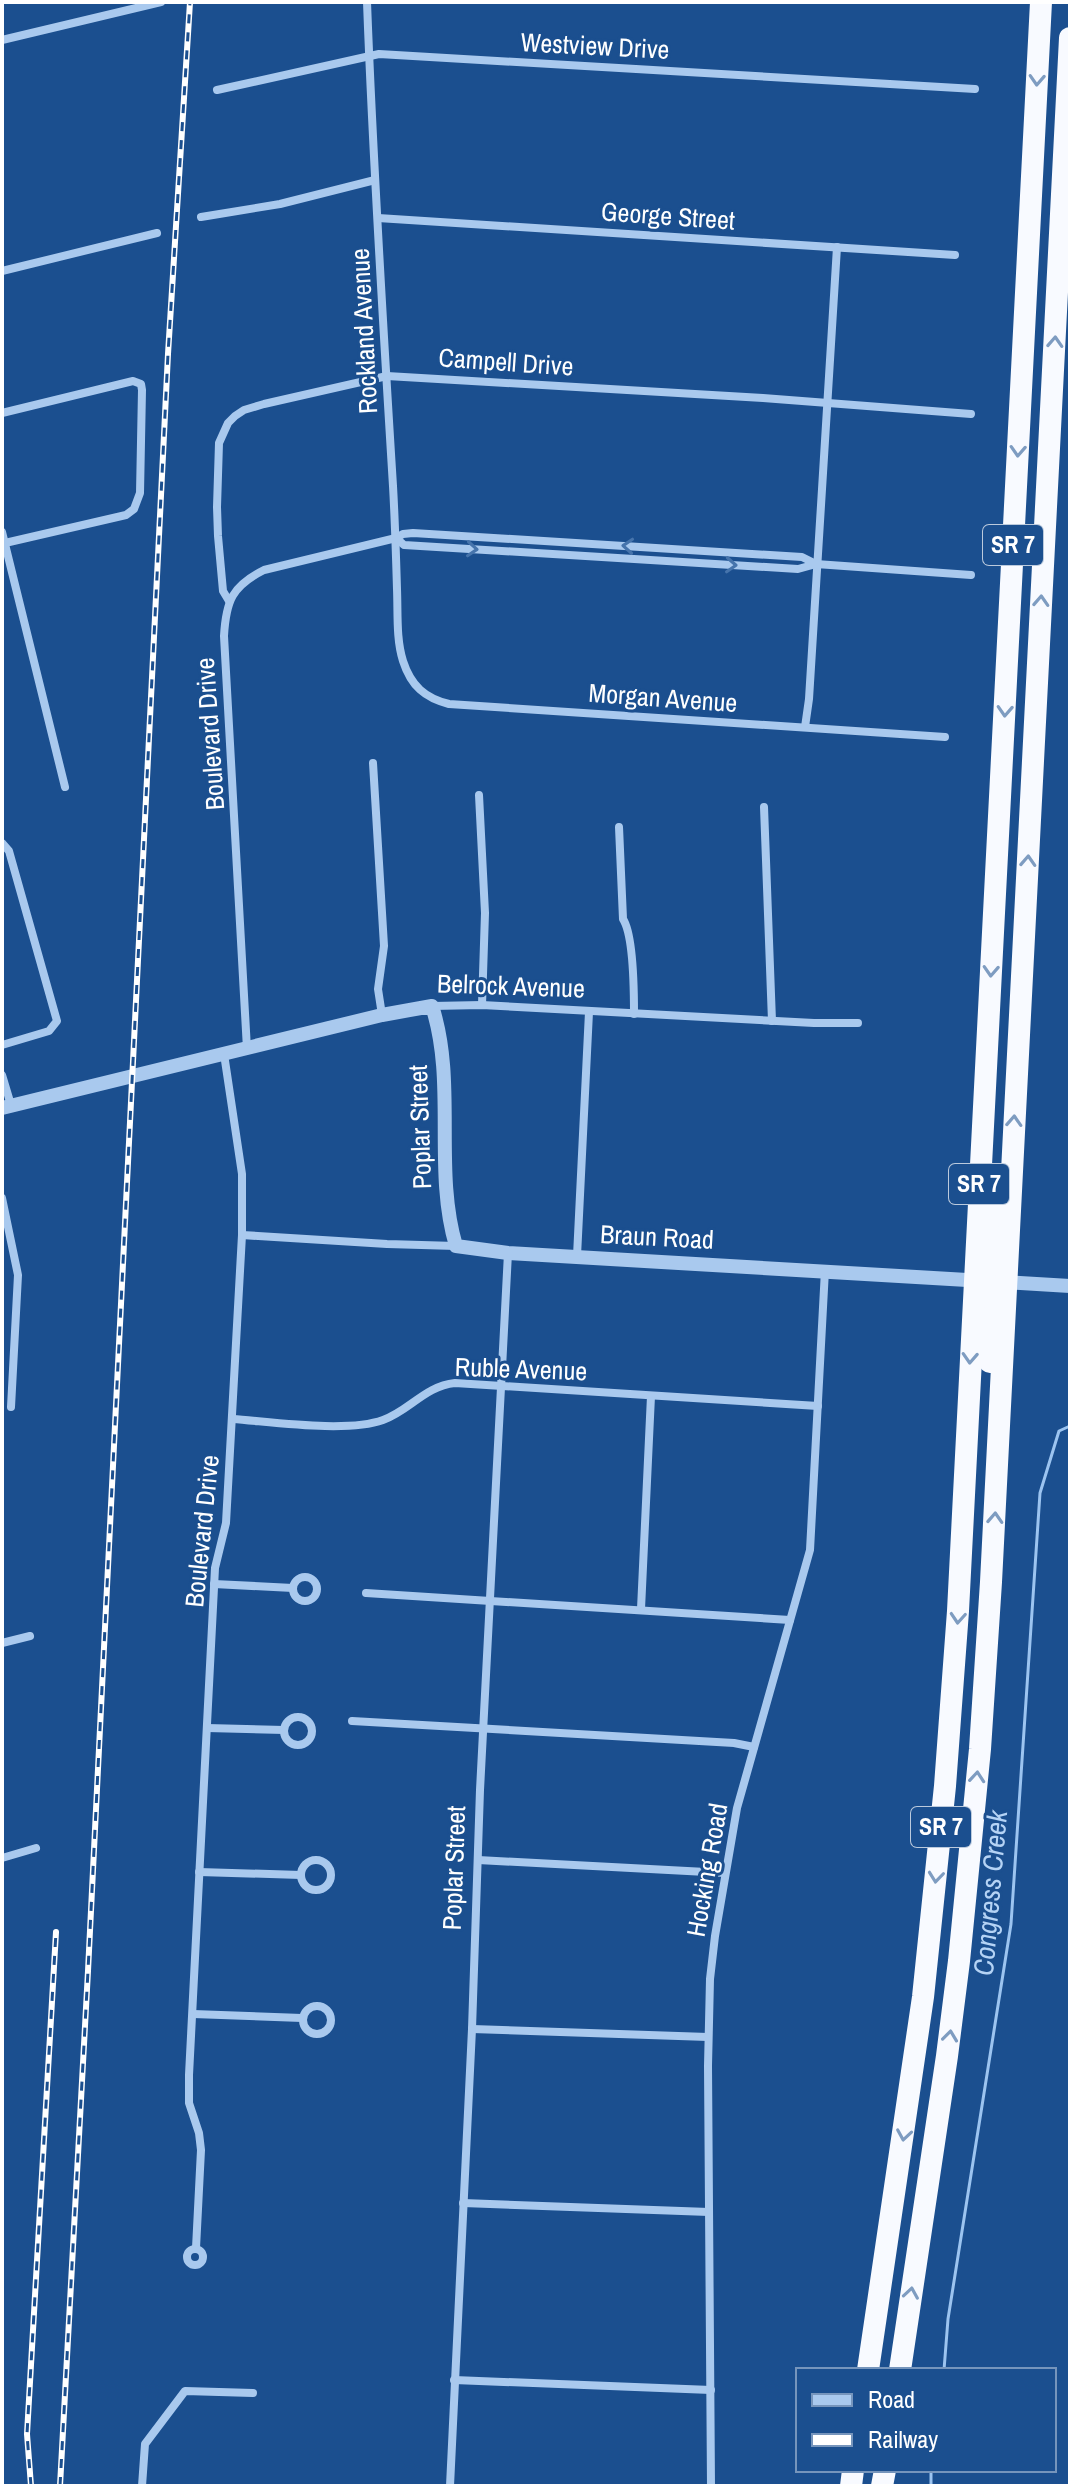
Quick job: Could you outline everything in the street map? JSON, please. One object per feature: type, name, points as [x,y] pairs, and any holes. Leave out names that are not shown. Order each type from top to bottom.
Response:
[{"type":"highway","name":"SR 7","points":[[900,2368],[945,2071],[970,1856],[997,1473],[984,1088],[1041,2]]},
{"type":"highway","name":"SR 7","points":[[868,2368],[923,1997],[991,1281],[1070,38]]},
{"type":"street","points":[[2,40],[161,2]]},
{"type":"street","name":"Rockland Avenue","points":[[367,2],[402,658]]},
{"type":"street","name":"Westview Drive","points":[[217,90],[379,54],[975,89]]},
{"type":"street","points":[[201,217],[280,204],[375,180]]},
{"type":"street","name":"George Street","points":[[378,218],[955,255]]},
{"type":"street","points":[[2,271],[157,233]]},
{"type":"street","points":[[805,727],[837,247]]},
{"type":"street","name":"Campell Drive","points":[[229,601],[223,591],[217,507],[219,443],[228,423],[244,410],[387,376],[971,414]]},
{"type":"street","points":[[2,413],[133,381],[141,384],[144,404],[140,493],[134,509],[126,515],[5,543]]},
{"type":"street","points":[[2,532],[65,787]]},
{"type":"street","points":[[229,601],[242,583],[264,570],[396,538],[404,545],[617,559],[798,569],[816,564],[971,575]]},
{"type":"street","name":"Boulevard Drive","points":[[229,601],[224,636],[247,1049]]},
{"type":"street","name":"Morgan Avenue","points":[[402,658],[413,683],[423,694],[449,704],[945,737]]},
{"type":"street","points":[[373,763],[384,946],[379,975],[382,1015]]},
{"type":"street","points":[[479,795],[485,913],[482,1005]]},
{"type":"street","points":[[764,807],[772,1021]]},
{"type":"street","points":[[619,827],[623,919],[628,926],[630,941],[634,1014]]},
{"type":"street","points":[[2,843],[9,851],[57,1021],[49,1031],[2,1045]]},
{"type":"street","name":"Belrock Avenue","points":[[224,1054],[382,1015],[432,1006],[482,1005],[858,1023]]},
{"type":"street","name":"Poplar Street","points":[[432,1006],[441,1034],[446,1200],[456,1246]]},
{"type":"street","points":[[577,1256],[589,1012]]},
{"type":"street","points":[[2,1075],[6,1107],[224,1054]]},
{"type":"street","name":"Boulevard Drive","points":[[196,2248],[201,2150],[189,2103],[199,1872],[214,1584],[226,1525],[242,1235],[242,1174],[224,1054]]},
{"type":"street","points":[[2,1198],[18,1275],[11,1407]]},
{"type":"street","name":"Braun Road","points":[[242,1235],[1070,1286]]},
{"type":"street","name":"Poplar Street","points":[[450,2486],[508,1253]]},
{"type":"street","name":"Hocking Road","points":[[711,2486],[710,1979],[737,1808],[810,1550],[825,1270]]},
{"type":"street","name":"Ruble Avenue","points":[[233,1419],[371,1424],[393,1416],[427,1392],[449,1384],[818,1406]]},
{"type":"street","points":[[641,1609],[651,1396]]},
{"type":"street","points":[[214,1584],[293,1588]]},
{"type":"street","points":[[366,1593],[790,1620]]},
{"type":"street","points":[[2,1643],[30,1636]]},
{"type":"street","points":[[352,1721],[734,1743],[754,1747]]},
{"type":"street","points":[[207,1728],[284,1730]]},
{"type":"street","points":[[2,1858],[36,1848]]},
{"type":"street","points":[[478,1860],[725,1873]]},
{"type":"street","points":[[199,1872],[301,1875]]},
{"type":"street","points":[[193,2014],[302,2018]]},
{"type":"street","points":[[472,2029],[708,2037]]},
{"type":"street","points":[[463,2203],[709,2212]]},
{"type":"street","points":[[454,2380],[711,2390]]},
{"type":"street","points":[[142,2486],[145,2444],[185,2391],[253,2393]]},
{"type":"waterway","name":"Congress Creek","points":[[944,2368],[948,2319],[1011,1924],[1040,1493],[1059,1431],[1070,1426]]},
{"type":"waterway","name":"Congress Creek","points":[[931,2472],[931,2486]]},
{"type":"railway","points":[[60,2486],[168,354],[190,2]]},
{"type":"railway","points":[[31,2486],[27,2434],[56,1932]]}]
